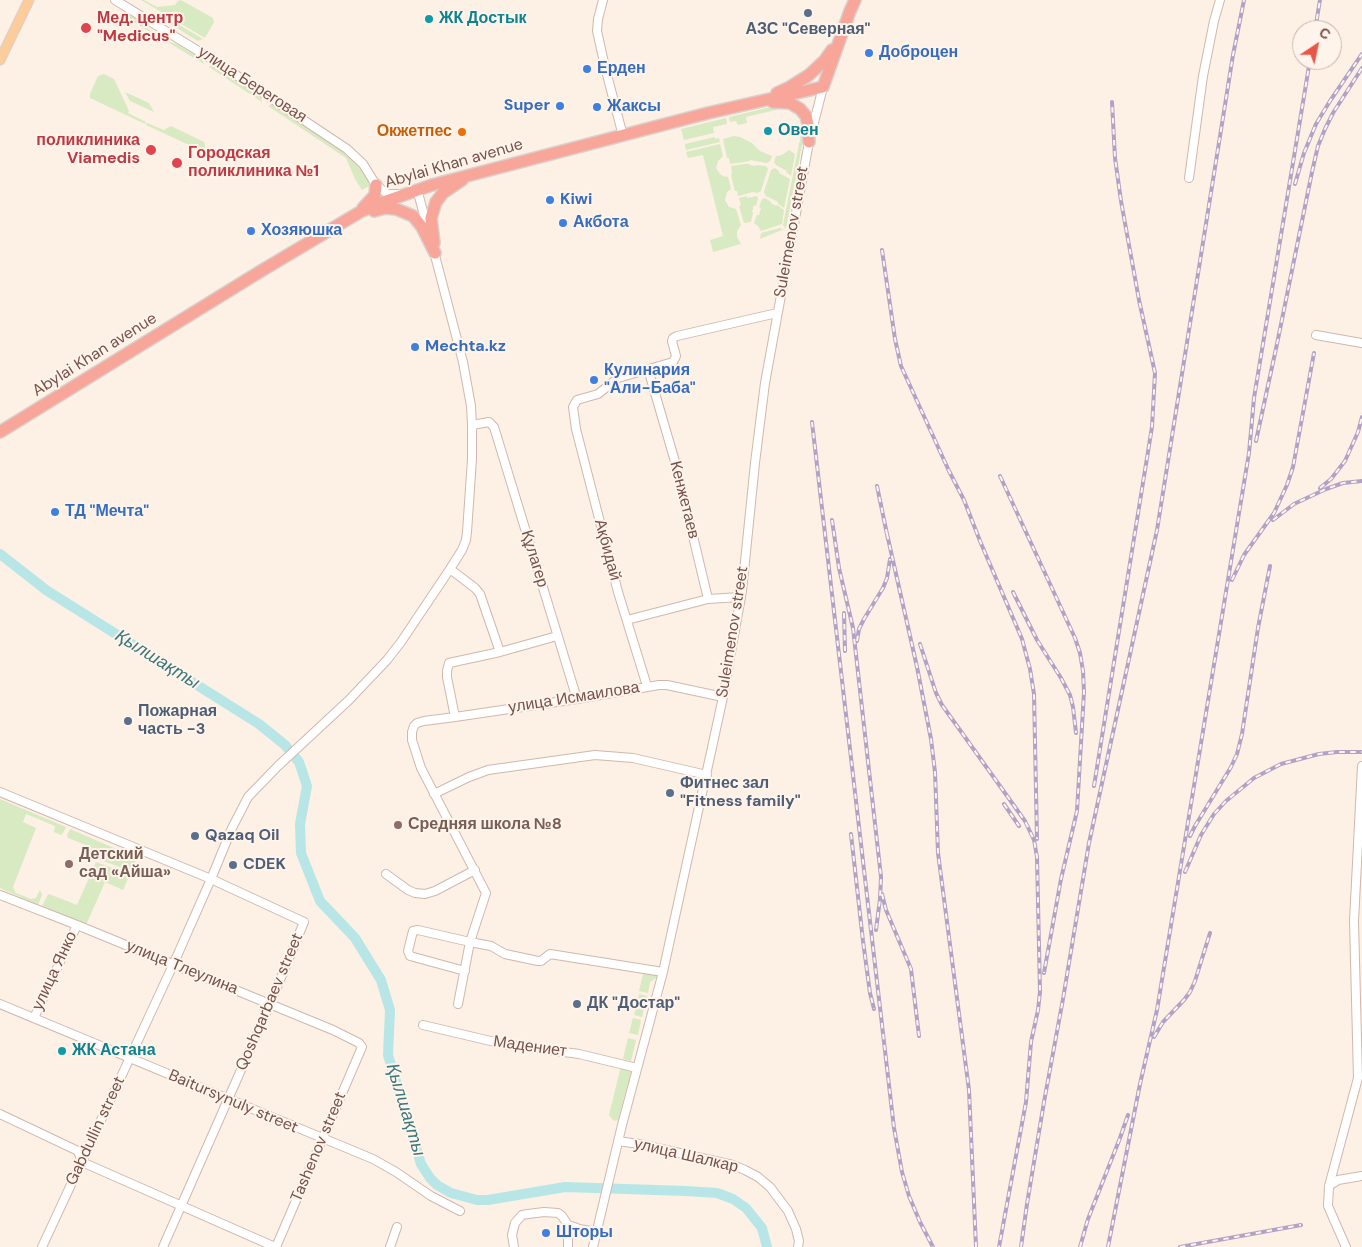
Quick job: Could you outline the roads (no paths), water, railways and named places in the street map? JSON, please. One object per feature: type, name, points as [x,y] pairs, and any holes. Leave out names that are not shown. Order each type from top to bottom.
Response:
[{"type":"highway","points":[[749,103],[790,87],[820,65],[830,54],[856,0]]},
{"type":"highway","points":[[823,87],[846,22]]},
{"type":"highway","name":"Abylai Khan avenue","points":[[0,432],[269,266],[369,207],[403,194],[418,194],[478,173],[749,103],[823,87]]},
{"type":"highway","points":[[749,103],[780,102],[790,103],[797,107],[803,112],[807,120],[809,130],[808,142]]},
{"type":"highway","points":[[435,252],[431,218],[436,202],[452,186],[478,173]]},
{"type":"highway","points":[[350,218],[373,198],[376,192],[376,185]]},
{"type":"highway","points":[[350,218],[385,208],[404,211],[413,216],[419,223],[435,252]]},
{"type":"main road","points":[[0,60],[29,0]]},
{"type":"street","name":"улица Береговая","points":[[115,0],[218,63],[347,149],[363,164],[376,185]]},
{"type":"street","points":[[603,0],[597,31],[623,136]]},
{"type":"street","points":[[1189,178],[1203,76],[1220,0]]},
{"type":"street","name":"Suleimenov street","points":[[593,1247],[618,1141],[663,972],[723,697],[741,597],[765,383],[808,142],[823,87]]},
{"type":"street","points":[[376,185],[388,194],[403,194]]},
{"type":"street","name":"Gabdullin street","points":[[42,1247],[173,964],[244,803],[253,791],[348,700],[386,660],[401,642],[462,550],[468,532],[472,459],[471,406],[463,362],[418,194]]},
{"type":"street","points":[[648,369],[673,362],[676,356],[672,341],[677,336],[777,313]]},
{"type":"street","points":[[1316,335],[1362,343]]},
{"type":"street","name":"Ақбидай","points":[[648,369],[618,378],[598,394],[577,400],[573,407],[581,448],[618,592],[648,686]]},
{"type":"street","name":"Кенжетаев","points":[[648,369],[676,465],[708,598]]},
{"type":"street","name":"Құлагер","points":[[472,425],[487,422],[494,426],[577,699]]},
{"type":"street","points":[[450,569],[480,594],[500,652]]},
{"type":"street","points":[[627,620],[708,598],[741,597]]},
{"type":"street","points":[[455,717],[446,674],[449,663],[500,652],[557,636]]},
{"type":"street","name":"улица Исмаилова","points":[[434,794],[421,768],[412,740],[412,732],[417,723],[577,699],[648,686],[667,685],[723,697]]},
{"type":"street","points":[[458,1004],[470,942],[486,893],[434,794],[488,770],[595,755],[633,758],[707,775]]},
{"type":"street","points":[[1346,1247],[1328,1206],[1329,1186],[1358,1078],[1354,921],[1362,766]]},
{"type":"street","points":[[0,792],[211,879]]},
{"type":"street","points":[[386,874],[408,890],[425,894],[435,891],[475,870]]},
{"type":"street","name":"Qoshqarbaev street","points":[[163,1247],[304,922],[211,879]]},
{"type":"street","name":"улица Тлеулина","points":[[0,895],[333,1030],[359,1043],[362,1047]]},
{"type":"street","name":"улица Янко","points":[[34,1018],[77,925]]},
{"type":"street","points":[[465,971],[410,956],[408,951],[412,933],[418,930],[491,946],[505,954],[538,961],[541,961],[550,954],[663,972]]},
{"type":"street","name":"Baitursynuly street","points":[[0,1004],[373,1159],[431,1196],[460,1211]]},
{"type":"street","name":"Мадениет","points":[[423,1025],[503,1044],[579,1054],[637,1068]]},
{"type":"street","name":"Tashenov street","points":[[275,1247],[362,1047]]},
{"type":"street","points":[[0,1114],[78,1151],[82,1162],[275,1247]]},
{"type":"street","name":"улица Шалкар","points":[[618,1141],[733,1165],[758,1177],[770,1187],[788,1210],[796,1229],[799,1241],[798,1247]]},
{"type":"street","points":[[1329,1186],[1338,1180],[1362,1176]]},
{"type":"street","points":[[514,1247],[512,1229],[515,1223],[522,1216],[544,1212],[562,1216],[568,1225],[580,1230],[597,1232]]},
{"type":"street","points":[[568,1225],[568,1247]]},
{"type":"street","points":[[390,1247],[397,1227]]},
{"type":"waterway","name":"Қылшақты","points":[[0,554],[46,590],[259,724],[285,745],[299,762],[307,786],[300,824],[301,853],[320,901],[355,938],[381,980],[390,1010],[388,1055],[421,1164],[437,1185],[451,1193],[477,1200],[488,1200],[565,1187],[717,1193],[733,1199],[746,1208],[762,1228],[767,1247]]},
{"type":"railway","points":[[1021,1247],[1089,843],[1157,530],[1233,55],[1244,0]]},
{"type":"railway","points":[[1317,20],[1320,0]]},
{"type":"railway","points":[[1295,184],[1304,153],[1316,124],[1362,54]]},
{"type":"railway","points":[[1256,441],[1318,146],[1333,113],[1362,68]]},
{"type":"railway","points":[[1108,1247],[1140,1084],[1157,1010],[1249,453],[1254,398],[1308,70]]},
{"type":"railway","points":[[1094,786],[1152,427],[1155,373],[1139,300],[1121,201],[1115,158],[1112,102]]},
{"type":"railway","points":[[882,250],[895,339],[901,366],[964,500],[1022,639],[1030,669],[1034,694],[1037,839]]},
{"type":"railway","points":[[1232,580],[1244,555],[1274,513],[1287,485],[1293,467],[1314,353]]},
{"type":"railway","points":[[1320,488],[1331,479],[1345,461],[1358,432],[1362,417]]},
{"type":"railway","points":[[812,422],[894,1128],[902,1172],[909,1196],[933,1247]]},
{"type":"railway","points":[[1000,476],[1075,638],[1083,671],[1084,692],[1077,811],[1061,879],[1044,973]]},
{"type":"railway","points":[[1273,520],[1294,504],[1326,489],[1343,483],[1362,481]]},
{"type":"railway","points":[[877,486],[888,539]]},
{"type":"railway","points":[[832,520],[839,568],[853,628],[881,877],[876,930]]},
{"type":"railway","points":[[887,534],[931,739],[935,772],[938,853],[969,1090],[976,1247]]},
{"type":"railway","points":[[857,641],[859,629],[883,588],[887,578],[890,559]]},
{"type":"railway","points":[[1190,836],[1237,754],[1270,566]]},
{"type":"railway","points":[[1013,592],[1037,640],[1070,695],[1076,733]]},
{"type":"railway","points":[[844,613],[845,651]]},
{"type":"railway","points":[[920,644],[936,693],[942,705],[1025,821],[1034,840],[1037,857],[1040,992],[1031,1042],[1026,1102],[999,1247]]},
{"type":"railway","points":[[1185,872],[1201,835],[1214,814],[1226,801],[1254,778],[1281,764],[1319,754],[1362,752]]},
{"type":"railway","points":[[1004,804],[1019,826]]},
{"type":"railway","points":[[851,834],[863,941],[874,1009]]},
{"type":"railway","points":[[882,894],[886,910],[911,969],[919,1036]]},
{"type":"railway","points":[[1154,1037],[1163,1022],[1190,992],[1210,933]]},
{"type":"railway","points":[[1080,1247],[1088,1219],[1128,1115]]},
{"type":"railway","points":[[1180,1247],[1301,1225]]},
{"type":"place","name":"АЗС \"Северная\"","points":[[808,13]]},
{"type":"place","name":"ЖК Достык","points":[[429,19]]},
{"type":"place","name":"Мед. центр \"Medicus\"","points":[[86,28]]},
{"type":"place","name":"Доброцен","points":[[869,53]]},
{"type":"place","name":"Ерден","points":[[587,69]]},
{"type":"place","name":"Super","points":[[560,106]]},
{"type":"place","name":"Жаксы","points":[[597,107]]},
{"type":"place","name":"Овен","points":[[768,131]]},
{"type":"place","name":"Окжетпес","points":[[462,132]]},
{"type":"place","name":"поликлиника Viamedis","points":[[151,150]]},
{"type":"place","name":"Городская поликлиника №1","points":[[177,163]]},
{"type":"place","name":"Kiwi","points":[[550,200]]},
{"type":"place","name":"Акбота","points":[[563,223]]},
{"type":"place","name":"Хозяюшка","points":[[251,231]]},
{"type":"place","name":"Mechta.kz","points":[[415,347]]},
{"type":"place","name":"Кулинария \"Али-Баба\"","points":[[594,380]]},
{"type":"place","name":"ТД \"Мечта\"","points":[[55,512]]},
{"type":"place","name":"Пожарная часть -3","points":[[128,721]]},
{"type":"place","name":"Фитнес зал \"Fitness family\"","points":[[670,793]]},
{"type":"place","name":"Средняя школа №8","points":[[398,825]]},
{"type":"place","name":"Qazaq Oil","points":[[195,836]]},
{"type":"place","name":"Детский сад «Айша»","points":[[69,864]]},
{"type":"place","name":"CDEK","points":[[233,865]]},
{"type":"place","name":"ДК \"Достар\"","points":[[577,1004]]},
{"type":"place","name":"ЖК Астана","points":[[62,1051]]},
{"type":"place","name":"Шторы","points":[[546,1233]]}]
